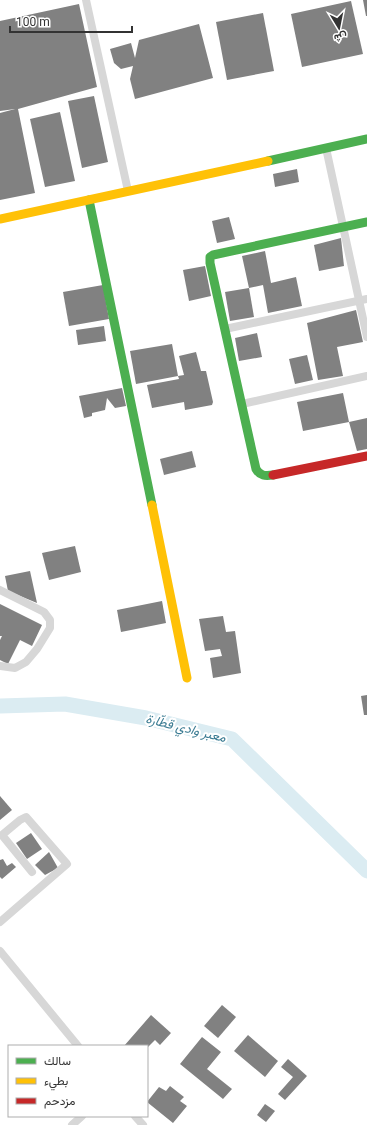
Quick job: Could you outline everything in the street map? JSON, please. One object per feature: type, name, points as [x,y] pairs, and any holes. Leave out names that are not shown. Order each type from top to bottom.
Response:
[{"type":"street","points":[[86,0],[128,191]]},
{"type":"street","points":[[0,219],[367,140]]},
{"type":"street","points":[[326,148],[343,228],[363,300],[367,337]]},
{"type":"street","points":[[89,200],[187,678]]},
{"type":"street","points":[[367,222],[210,257],[256,469],[259,474],[264,476],[271,475],[367,456]]},
{"type":"street","points":[[225,329],[363,300]]},
{"type":"street","points":[[242,404],[367,376]]},
{"type":"street","points":[[0,590],[44,612],[50,620],[50,628],[26,662],[15,668],[0,666]]},
{"type":"street","points":[[0,922],[67,864],[26,817],[1,833],[32,872]]},
{"type":"street","points":[[0,951],[77,1045]]},
{"type":"street","points":[[72,1125],[81,1117]]},
{"type":"street","points":[[137,1117],[143,1125]]},
{"type":"building","points":[[363,0],[367,0],[367,16],[366,16]]},
{"type":"building","points":[[351,1],[363,54],[302,67],[291,14]]},
{"type":"building","points":[[79,4],[97,87],[18,109],[35,193],[0,200],[0,113],[15,109],[0,111],[0,21]]},
{"type":"building","points":[[263,13],[274,71],[227,80],[216,22]]},
{"type":"building","points":[[199,24],[213,78],[135,99],[130,79],[133,66],[121,69],[114,63],[110,49],[131,43],[135,58],[139,40]]},
{"type":"building","points":[[94,96],[108,162],[82,168],[68,101]]},
{"type":"building","points":[[60,112],[75,181],[45,187],[30,119]]},
{"type":"building","points":[[297,169],[299,182],[275,187],[273,174]]},
{"type":"building","points":[[229,217],[235,239],[217,243],[212,221]]},
{"type":"building","points":[[341,238],[344,266],[319,271],[314,245]]},
{"type":"building","points":[[265,251],[271,283],[296,277],[302,306],[268,313],[263,285],[249,288],[242,256]]},
{"type":"building","points":[[205,266],[211,296],[189,301],[183,270]]},
{"type":"building","points":[[103,285],[109,319],[69,326],[63,292]]},
{"type":"building","points":[[249,288],[254,317],[230,321],[225,292]]},
{"type":"building","points":[[356,310],[363,342],[337,347],[343,376],[318,380],[307,323]]},
{"type":"building","points":[[104,326],[106,341],[78,345],[76,330]]},
{"type":"building","points":[[257,333],[262,357],[239,361],[235,338]]},
{"type":"building","points":[[172,344],[178,376],[136,384],[130,351]]},
{"type":"building","points":[[196,352],[201,371],[206,371],[213,402],[212,405],[185,410],[184,402],[152,408],[147,385],[179,379],[178,376],[184,375],[179,356]]},
{"type":"building","points":[[307,355],[313,380],[295,384],[289,359]]},
{"type":"building","points":[[122,388],[126,406],[115,408],[107,398],[105,410],[92,413],[92,416],[84,418],[79,396]]},
{"type":"building","points":[[343,393],[349,422],[303,431],[297,402]]},
{"type":"building","points":[[367,418],[367,449],[357,451],[349,422]]},
{"type":"building","points":[[192,451],[196,467],[164,475],[160,459]]},
{"type":"building","points":[[75,546],[81,572],[49,580],[42,553]]},
{"type":"building","points":[[30,571],[37,603],[8,591],[5,576]]},
{"type":"building","points":[[162,601],[166,623],[121,632],[117,610]]},
{"type":"building","points":[[0,604],[42,625],[32,646],[20,640],[8,664],[0,660],[0,640],[2,636],[0,636]]},
{"type":"building","points":[[223,616],[226,632],[235,631],[241,673],[213,678],[210,658],[222,656],[220,649],[205,651],[199,619]]},
{"type":"building","points":[[367,695],[367,715],[364,715],[361,696]]},
{"type":"building","points":[[0,796],[12,810],[0,820]]},
{"type":"building","points":[[31,833],[42,849],[27,859],[16,843]]},
{"type":"building","points":[[49,852],[58,868],[45,875],[35,865]]},
{"type":"building","points":[[3,859],[7,866],[12,863],[16,867],[2,879],[0,877],[0,860]]},
{"type":"building","points":[[222,1005],[236,1017],[218,1038],[204,1026]]},
{"type":"building","points":[[151,1015],[171,1033],[160,1045],[155,1040],[148,1047],[148,1045],[125,1045]]},
{"type":"building","points":[[248,1035],[278,1061],[265,1077],[234,1051]]},
{"type":"building","points":[[202,1037],[221,1052],[207,1069],[232,1089],[223,1099],[180,1064]]},
{"type":"building","points":[[288,1059],[307,1076],[285,1100],[278,1094],[293,1077],[281,1067]]},
{"type":"building","points":[[170,1086],[184,1097],[180,1101],[187,1106],[173,1123],[148,1103],[159,1087],[166,1091]]},
{"type":"building","points":[[265,1104],[275,1111],[266,1122],[257,1115]]},
{"type":"waterway","name":"معبر وادي قطّارة","points":[[0,706],[65,704],[146,718],[232,739],[367,871]]},
{"type":"traffic: fast","points":[[268,161],[367,139]]},
{"type":"traffic: fast","points":[[89,200],[152,505]]},
{"type":"traffic: fast","points":[[273,475],[263,475],[256,469],[210,263],[210,257],[213,255],[367,222]]},
{"type":"traffic: slow","points":[[0,219],[268,161]]},
{"type":"traffic: slow","points":[[152,505],[187,678]]},
{"type":"traffic: jam","points":[[273,475],[367,456]]}]
